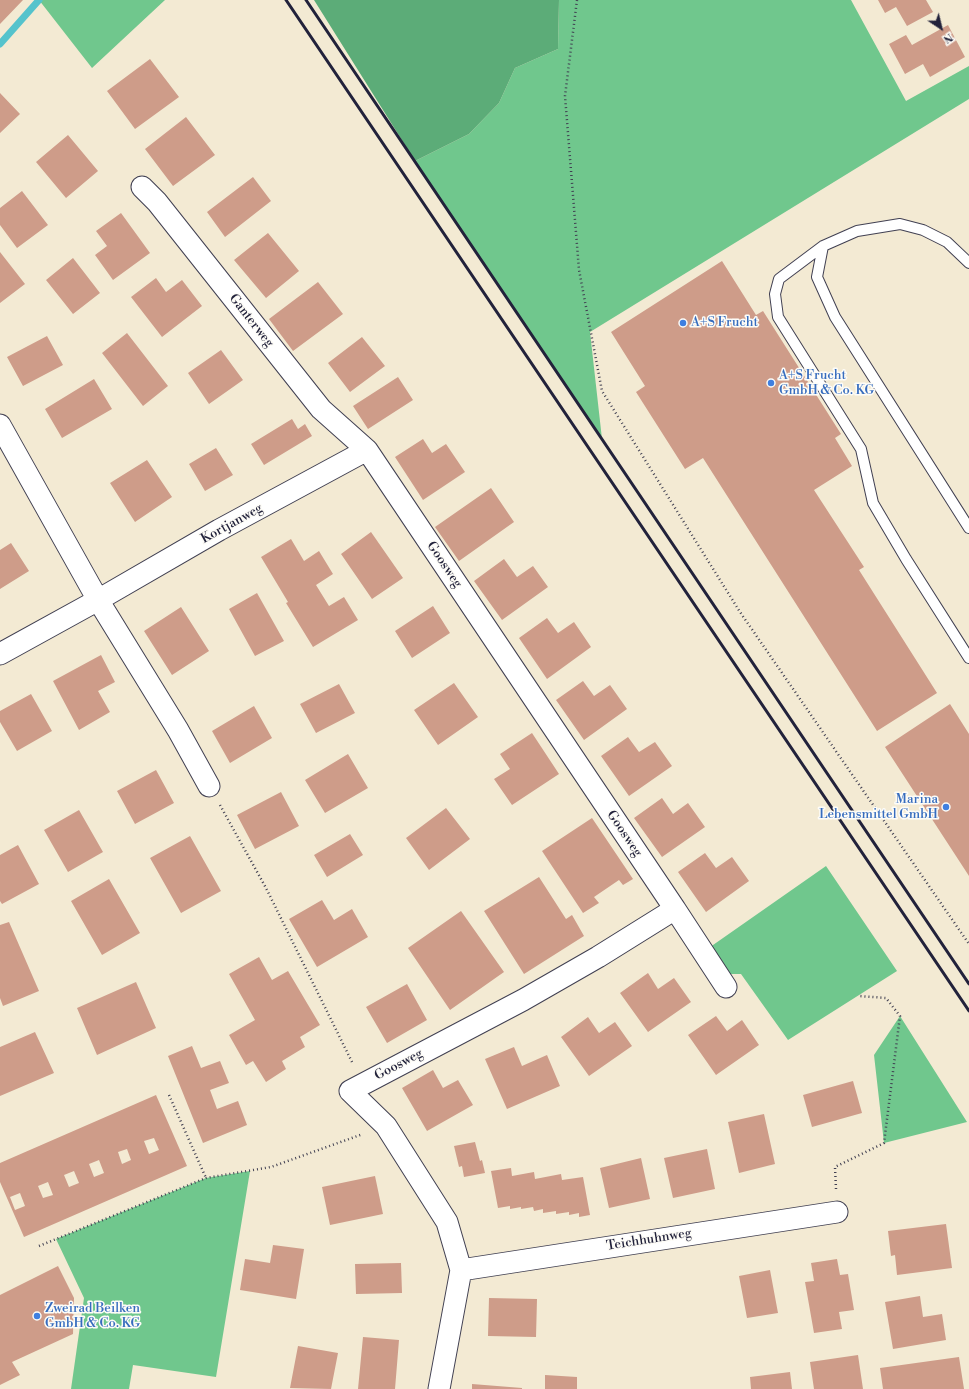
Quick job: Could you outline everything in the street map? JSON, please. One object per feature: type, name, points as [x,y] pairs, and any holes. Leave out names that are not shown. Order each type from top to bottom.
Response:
[{"type":"street","name":"Ganterweg","points":[[142,187],[157,202],[321,409],[367,450]]},
{"type":"street","points":[[0,425],[98,600],[178,730],[210,786]]},
{"type":"street","name":"Kortjanweg","points":[[0,654],[98,600],[219,530],[367,450]]},
{"type":"street","name":"Goosweg","points":[[350,1090],[523,1000],[598,957],[675,909],[367,450]]},
{"type":"street","points":[[675,909],[726,987]]},
{"type":"street","points":[[350,1090],[386,1126],[447,1222],[461,1270],[439,1389]]},
{"type":"street","name":"Teichhuhnweg","points":[[461,1270],[837,1212]]},
{"type":"lane","points":[[969,263],[947,242],[922,230],[900,224],[857,231],[823,246],[779,279],[775,294],[778,318],[861,449],[873,503],[906,559],[969,658]]},
{"type":"lane","points":[[823,246],[817,276],[835,317],[969,528]]},
{"type":"path","points":[[577,0],[565,96],[579,270],[602,391],[740,612],[969,944]]},
{"type":"path","points":[[210,786],[266,888],[356,1070],[350,1090]]},
{"type":"path","points":[[837,1212],[835,1168],[884,1143],[900,1016],[886,998],[859,996]]},
{"type":"path","points":[[169,1095],[206,1178]]},
{"type":"path","points":[[39,1246],[206,1178],[271,1167],[386,1126]]},
{"type":"green space","points":[[39,0],[165,0],[92,68]]},
{"type":"green space","points":[[314,0],[559,0],[558,49],[515,68],[499,103],[469,134],[415,161]]},
{"type":"green space","points":[[559,0],[851,0],[906,101],[969,66],[969,99],[590,332],[602,439],[415,161],[469,134],[499,103],[515,68],[558,49]]},
{"type":"green space","points":[[826,866],[897,971],[788,1040],[741,974],[717,974],[703,952]]},
{"type":"green space","points":[[900,1016],[967,1122],[884,1143],[874,1055]]},
{"type":"green space","points":[[250,1171],[216,1377],[133,1365],[129,1389],[71,1389],[84,1298],[56,1239],[206,1178]]},
{"type":"building","points":[[0,0],[23,0],[0,24]]},
{"type":"building","points":[[878,0],[926,0],[933,12],[907,26],[896,7],[885,13]]},
{"type":"building","points":[[948,25],[965,57],[930,77],[923,64],[905,74],[889,44],[906,35],[912,45]]},
{"type":"building","points":[[150,59],[179,97],[135,129],[107,91]]},
{"type":"building","points":[[0,93],[20,114],[0,133]]},
{"type":"building","points":[[186,117],[215,155],[173,186],[145,149]]},
{"type":"building","points":[[68,135],[98,171],[66,198],[36,162]]},
{"type":"building","points":[[253,177],[271,201],[225,237],[207,212]]},
{"type":"building","points":[[22,191],[48,225],[17,248],[0,225],[0,208]]},
{"type":"building","points":[[121,213],[150,253],[113,280],[95,255],[107,246],[96,231]]},
{"type":"building","points":[[268,233],[299,271],[266,298],[234,260]]},
{"type":"building","points":[[0,252],[25,284],[0,303]]},
{"type":"building","points":[[73,258],[100,293],[73,314],[46,280]]},
{"type":"building","points":[[722,261],[756,315],[763,311],[841,434],[835,438],[852,466],[814,490],[864,567],[859,570],[937,693],[877,731],[703,458],[685,469],[636,392],[645,386],[611,332]]},
{"type":"building","points":[[156,278],[166,292],[182,280],[202,306],[162,337],[131,297]]},
{"type":"building","points":[[318,282],[343,314],[293,351],[269,319]]},
{"type":"building","points":[[127,333],[168,386],[143,406],[102,353]]},
{"type":"building","points":[[47,336],[63,365],[23,386],[7,357]]},
{"type":"building","points":[[362,337],[385,366],[350,392],[328,363]]},
{"type":"building","points":[[221,350],[243,380],[209,404],[188,373]]},
{"type":"building","points":[[398,377],[413,400],[368,429],[353,406]]},
{"type":"building","points":[[94,379],[112,409],[62,438],[45,409]]},
{"type":"building","points":[[292,419],[298,429],[305,424],[312,436],[264,465],[251,444]]},
{"type":"building","points":[[423,439],[432,453],[446,444],[465,472],[423,500],[395,457]]},
{"type":"building","points":[[216,448],[233,475],[205,491],[189,464]]},
{"type":"building","points":[[147,460],[172,497],[135,522],[110,483]]},
{"type":"building","points":[[491,488],[514,522],[459,561],[435,527]]},
{"type":"building","points":[[371,532],[403,578],[372,599],[341,554]]},
{"type":"building","points":[[291,539],[304,561],[319,551],[333,574],[316,585],[329,606],[344,597],[358,620],[313,647],[286,603],[288,602],[261,557]]},
{"type":"building","points":[[11,543],[29,571],[0,589],[0,550]]},
{"type":"building","points":[[504,559],[517,577],[533,566],[548,587],[502,620],[474,581]]},
{"type":"building","points":[[257,593],[284,641],[255,656],[229,609]]},
{"type":"building","points":[[433,606],[450,633],[412,658],[395,631]]},
{"type":"building","points":[[181,607],[209,651],[172,675],[144,631]]},
{"type":"building","points":[[547,618],[558,633],[574,622],[591,647],[547,679],[519,638]]},
{"type":"building","points":[[101,655],[115,682],[98,691],[110,712],[79,730],[53,681]]},
{"type":"building","points":[[583,681],[594,696],[610,685],[627,709],[584,740],[556,700]]},
{"type":"building","points":[[454,683],[478,717],[438,745],[414,710]]},
{"type":"building","points":[[339,684],[355,713],[316,733],[300,704]]},
{"type":"building","points":[[31,694],[52,731],[17,751],[0,722],[0,711]]},
{"type":"building","name":"Marina Lebensmittel GmbH","points":[[950,704],[969,734],[969,876],[885,747]]},
{"type":"building","points":[[254,706],[272,738],[230,763],[212,731]]},
{"type":"building","points":[[532,733],[559,774],[512,805],[494,779],[510,769],[500,754]]},
{"type":"building","points":[[628,737],[639,752],[655,742],[672,766],[629,796],[601,756]]},
{"type":"building","points":[[348,754],[368,788],[325,813],[305,780]]},
{"type":"building","points":[[156,770],[174,803],[135,824],[117,791]]},
{"type":"building","points":[[281,792],[299,826],[255,849],[237,815]]},
{"type":"building","points":[[662,798],[673,814],[688,803],[705,827],[662,857],[634,818]]},
{"type":"building","points":[[446,808],[470,839],[429,870],[406,838]]},
{"type":"building","points":[[79,810],[103,852],[68,872],[44,830]]},
{"type":"building","points":[[592,818],[633,879],[623,885],[619,880],[594,897],[599,903],[583,913],[542,851]]},
{"type":"building","points":[[350,834],[363,855],[327,877],[314,855]]},
{"type":"building","points":[[190,836],[221,891],[181,913],[150,858]]},
{"type":"building","points":[[18,845],[39,884],[2,904],[0,901],[0,855]]},
{"type":"building","points":[[705,853],[716,868],[732,857],[749,881],[706,912],[678,872]]},
{"type":"building","points":[[539,877],[566,919],[572,915],[584,936],[524,974],[484,911]]},
{"type":"building","points":[[109,879],[140,933],[102,955],[71,901]]},
{"type":"building","points":[[322,900],[334,920],[352,909],[368,937],[317,967],[289,919]]},
{"type":"building","points":[[461,911],[504,972],[450,1010],[408,948]]},
{"type":"building","points":[[9,922],[39,991],[3,1006],[0,998],[0,925]]},
{"type":"building","points":[[259,957],[272,980],[288,971],[320,1025],[300,1037],[305,1047],[282,1061],[286,1069],[266,1082],[253,1061],[246,1065],[229,1035],[255,1020],[229,974]]},
{"type":"building","points":[[648,973],[658,989],[674,978],[691,1002],[648,1032],[620,993]]},
{"type":"building","points":[[136,982],[156,1028],[97,1055],[77,1008]]},
{"type":"building","points":[[407,984],[427,1020],[387,1043],[366,1007]]},
{"type":"building","points":[[716,1016],[727,1031],[742,1020],[759,1045],[716,1075],[688,1035]]},
{"type":"building","points":[[588,1017],[599,1033],[615,1022],[632,1046],[589,1076],[561,1037]]},
{"type":"building","points":[[35,1032],[54,1073],[0,1096],[0,1047]]},
{"type":"building","points":[[192,1046],[201,1068],[220,1061],[229,1083],[210,1090],[217,1109],[238,1101],[247,1125],[203,1143],[168,1056]]},
{"type":"building","points":[[514,1047],[522,1066],[547,1055],[560,1086],[507,1109],[485,1059]]},
{"type":"building","points":[[433,1070],[443,1088],[458,1080],[473,1105],[427,1131],[402,1088]]},
{"type":"building","points":[[853,1081],[862,1113],[812,1127],[803,1095]]},
{"type":"building","points":[[156,1095],[187,1166],[24,1237],[0,1182],[0,1163]],"holes":[[[154,1138],[159,1150],[149,1154],[144,1141]],[[127,1149],[131,1160],[122,1164],[118,1152]],[[99,1160],[104,1173],[94,1177],[89,1164]],[[74,1171],[79,1183],[69,1187],[64,1175]],[[48,1182],[53,1195],[43,1198],[38,1186]],[[20,1193],[25,1206],[15,1210],[10,1197]]]},
{"type":"building","points":[[764,1114],[775,1164],[739,1173],[728,1122]]},
{"type":"building","points":[[475,1142],[485,1173],[464,1177],[462,1166],[459,1167],[454,1146]]},
{"type":"building","points":[[707,1149],[715,1189],[673,1198],[664,1158]]},
{"type":"building","points":[[641,1158],[650,1199],[609,1208],[600,1168]]},
{"type":"building","points":[[511,1168],[512,1176],[534,1172],[535,1179],[561,1174],[562,1180],[583,1177],[590,1215],[579,1217],[579,1213],[569,1215],[569,1212],[556,1214],[556,1211],[543,1213],[543,1209],[534,1211],[533,1207],[510,1209],[510,1206],[498,1208],[491,1171]]},
{"type":"building","points":[[375,1176],[383,1214],[330,1225],[322,1187]]},
{"type":"building","points":[[946,1224],[952,1268],[897,1275],[895,1255],[891,1256],[888,1231]]},
{"type":"building","points":[[273,1245],[304,1249],[296,1299],[240,1290],[245,1259],[270,1263]]},
{"type":"building","points":[[837,1259],[840,1275],[848,1274],[854,1310],[839,1312],[842,1329],[814,1333],[805,1282],[814,1281],[811,1263]]},
{"type":"building","points":[[401,1263],[402,1293],[356,1294],[355,1264]]},
{"type":"building","name":"Zweirad Beilken GmbH & Co. KG","points":[[58,1266],[74,1298],[73,1334],[12,1362],[20,1375],[0,1385],[0,1295]]},
{"type":"building","points":[[770,1270],[778,1313],[747,1318],[739,1276]]},
{"type":"building","points":[[920,1296],[923,1317],[942,1314],[946,1340],[893,1349],[885,1302]]},
{"type":"building","points":[[489,1298],[537,1299],[536,1337],[488,1336]]},
{"type":"building","points":[[363,1337],[399,1340],[395,1389],[358,1389]]},
{"type":"building","points":[[298,1346],[338,1353],[331,1389],[290,1388]]},
{"type":"building","points":[[858,1355],[863,1389],[814,1389],[810,1362]]},
{"type":"building","points":[[959,1357],[964,1389],[883,1389],[880,1368]]},
{"type":"building","points":[[790,1372],[792,1389],[751,1389],[750,1377]]},
{"type":"building","points":[[545,1375],[577,1377],[577,1389],[545,1389]]},
{"type":"building","points":[[472,1384],[522,1388],[522,1389],[472,1389]]},
{"type":"waterway","points":[[0,44],[39,0]]},
{"type":"railway","points":[[286,0],[969,1011]]},
{"type":"railway","points":[[306,0],[969,984]]},
{"type":"place","name":"A+S Frucht","points":[[683,323]]},
{"type":"place","name":"A+S Frucht GmbH & Co. KG","points":[[771,383]]},
{"type":"place","name":"Marina Lebensmittel GmbH","points":[[946,807]]},
{"type":"place","name":"Zweirad Beilken GmbH & Co. KG","points":[[37,1316]]}]
